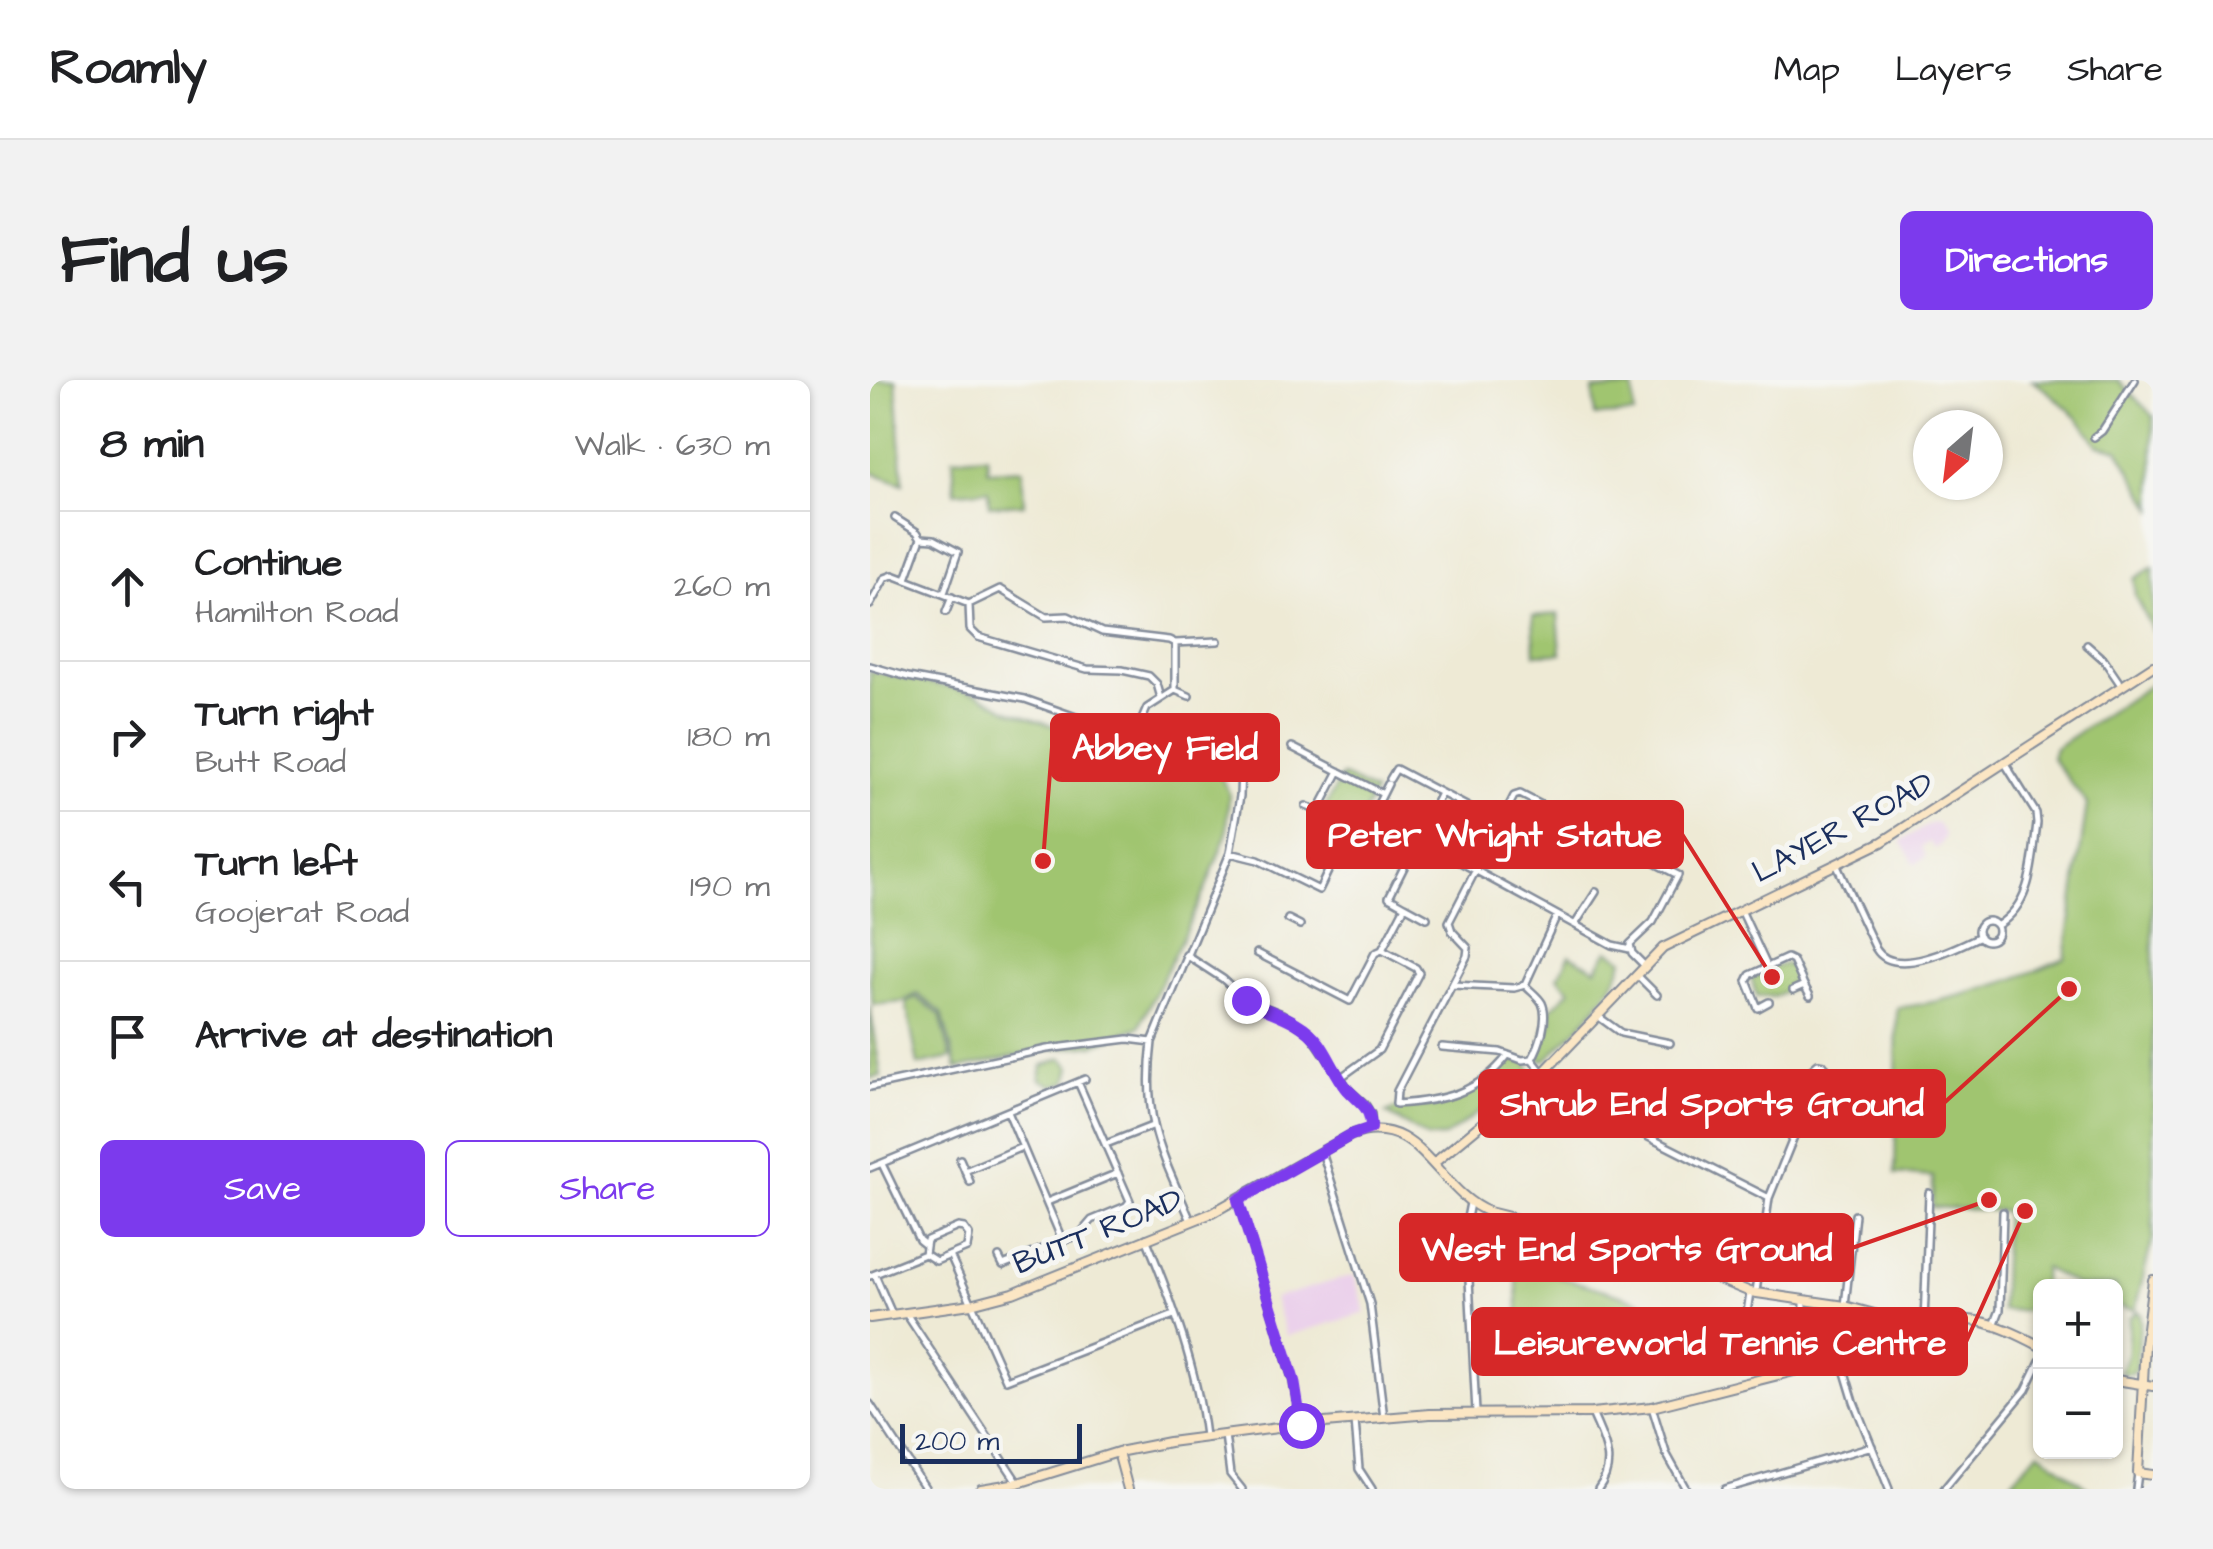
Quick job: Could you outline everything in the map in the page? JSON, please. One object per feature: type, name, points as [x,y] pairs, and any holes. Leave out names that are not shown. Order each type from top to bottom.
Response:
[{"type":"main road","name":"LAYER ROAD","points":[[1434,1163],[1540,1076],[1662,948],[1882,842],[2153,666]]},
{"type":"main road","points":[[1371,1128],[1406,1140],[1470,1202],[1489,1212],[1661,1255],[1753,1292],[1845,1306],[1911,1324]]},
{"type":"main road","name":"BUTT ROAD","points":[[870,1318],[971,1304],[1013,1293],[1238,1200],[1371,1128]]},
{"type":"main road","points":[[2153,1280],[2148,1385],[2138,1473],[2153,1475]]},
{"type":"main road","points":[[1879,1316],[1880,1342]]},
{"type":"main road","points":[[981,1489],[1018,1483],[1118,1452],[1301,1425],[1476,1412],[1592,1413],[1652,1407],[1841,1359],[1911,1324],[1924,1322],[1968,1318],[1995,1323],[2033,1342]]},
{"type":"main road","points":[[2123,1381],[2148,1385]]},
{"type":"main road","points":[[1118,1452],[1128,1489]]},
{"type":"street","points":[[2094,437],[2135,380]]},
{"type":"street","points":[[894,518],[921,538],[934,538],[958,552],[944,594]]},
{"type":"street","points":[[906,579],[921,538]]},
{"type":"street","points":[[870,605],[888,576],[906,579],[969,604]]},
{"type":"street","points":[[969,604],[1000,589],[1046,617],[1068,616],[1102,632],[1161,638],[1175,644],[1192,639],[1218,640]]},
{"type":"street","points":[[946,612],[952,596]]},
{"type":"street","points":[[969,604],[970,628],[978,637],[1086,669],[1149,676],[1157,684],[1161,698]]},
{"type":"street","points":[[1134,738],[1146,708],[1175,690],[1175,644]]},
{"type":"street","points":[[2087,646],[2104,660],[2121,685]]},
{"type":"street","points":[[870,666],[1025,699],[1194,758],[1242,766],[1230,853],[1152,1042],[1147,1088],[1152,1126],[1191,1221]]},
{"type":"street","points":[[1175,690],[1189,696]]},
{"type":"street","points":[[1292,746],[1384,794]]},
{"type":"street","points":[[1998,926],[2014,913],[2027,891],[2037,824],[2036,812],[2006,764]]},
{"type":"street","points":[[1376,810],[1396,769],[1470,808]]},
{"type":"street","points":[[1318,812],[1340,771]]},
{"type":"street","points":[[1428,918],[1389,897],[1441,793]]},
{"type":"street","points":[[1508,1055],[1456,1095],[1437,1102],[1396,1104],[1397,1092],[1468,948],[1452,931],[1450,922],[1514,796],[1520,794],[1678,875],[1654,922],[1626,947]]},
{"type":"street","points":[[1230,853],[1258,860],[1319,890],[1350,828],[1306,806]]},
{"type":"street","points":[[1584,861],[1598,833]]},
{"type":"street","points":[[1418,840],[1612,945],[1626,947],[1645,966]]},
{"type":"street","points":[[1837,866],[1885,960],[1898,962],[1938,954],[1980,936]]},
{"type":"street","points":[[1575,924],[1596,892]]},
{"type":"street","points":[[1257,953],[1350,1001],[1405,906]]},
{"type":"street","points":[[1741,910],[1767,966]]},
{"type":"street","points":[[1525,985],[1556,916]]},
{"type":"street","points":[[1288,919],[1300,926]]},
{"type":"street","points":[[1993,921],[1998,926],[1994,940],[1980,936],[1979,926],[1983,922],[1993,921]]},
{"type":"street","points":[[1340,1078],[1380,1050],[1420,973],[1382,950]]},
{"type":"street","points":[[1186,955],[1246,1000],[1300,1025],[1319,1044],[1348,1090],[1365,1104],[1371,1114],[1371,1128]]},
{"type":"street","points":[[1768,1002],[1755,1009],[1747,981],[1750,974],[1787,958],[1793,961],[1810,996]]},
{"type":"street","points":[[1637,975],[1657,995]]},
{"type":"street","points":[[1452,984],[1514,988],[1525,985]]},
{"type":"street","points":[[1442,1046],[1522,1060],[1532,1058],[1540,1046],[1544,1009],[1525,985]]},
{"type":"street","points":[[1793,990],[1804,985]]},
{"type":"street","points":[[1599,1017],[1621,1033],[1670,1043]]},
{"type":"street","points":[[870,1087],[1047,1049],[1128,1039],[1152,1042]]},
{"type":"street","points":[[1532,1058],[1540,1076],[1769,1198]]},
{"type":"street","points":[[870,1168],[1081,1080],[1130,1202],[1092,1220],[1080,1234],[1064,1242],[1003,1265],[1000,1257]]},
{"type":"street","points":[[1756,1330],[1748,1317],[1769,1198],[1816,1082]]},
{"type":"street","points":[[1008,1112],[1064,1242]]},
{"type":"street","points":[[1106,1144],[1152,1126]]},
{"type":"street","points":[[965,1171],[1023,1146]]},
{"type":"street","points":[[1322,1152],[1370,1304],[1384,1418]]},
{"type":"street","points":[[960,1158],[970,1182]]},
{"type":"street","points":[[882,1163],[924,1244],[925,1254]]},
{"type":"street","points":[[1047,1202],[1118,1173]]},
{"type":"street","points":[[1924,1322],[1929,1193]]},
{"type":"street","points":[[1238,1200],[1294,1381],[1301,1425]]},
{"type":"street","points":[[1470,1202],[1466,1223],[1476,1412]]},
{"type":"street","points":[[1995,1323],[2000,1310],[2003,1212]]},
{"type":"street","points":[[1845,1306],[1856,1216]]},
{"type":"street","points":[[924,1244],[958,1227],[964,1228],[971,1242],[967,1248],[936,1261],[925,1254]]},
{"type":"street","points":[[1146,1238],[1196,1385],[1206,1437]]},
{"type":"street","points":[[892,1314],[872,1275],[925,1254]]},
{"type":"street","points":[[950,1255],[1006,1380],[1174,1316]]},
{"type":"street","points":[[1783,1331],[1804,1332],[1804,1300]]},
{"type":"street","points":[[906,1313],[1018,1483]]},
{"type":"street","points":[[1740,1322],[1748,1317]]},
{"type":"street","points":[[1841,1359],[1890,1489]]},
{"type":"street","points":[[1944,1489],[2026,1390],[2036,1369]]},
{"type":"street","points":[[870,1404],[926,1489]]},
{"type":"street","points":[[1652,1407],[1666,1454],[1686,1489]]},
{"type":"street","points":[[1592,1413],[1609,1456],[1608,1470],[1598,1489]]},
{"type":"street","points":[[1355,1420],[1360,1469],[1372,1489]]},
{"type":"street","points":[[1224,1435],[1230,1474],[1242,1489]]},
{"type":"street","points":[[1725,1489],[1872,1446]]},
{"type":"street","points":[[2136,1489],[2138,1473]]},
{"type":"shaded area","points":[[1932,823],[1938,824],[1945,835],[1941,845],[1935,849],[1930,842],[1921,847],[1926,857],[1915,864],[1901,841]]},
{"type":"shaded area","points":[[1354,1275],[1366,1313],[1286,1336],[1274,1298]]},
{"type":"green space","points":[[870,380],[896,380],[903,484],[870,472]]},
{"type":"green space","points":[[2032,380],[2118,380],[2153,416],[2153,509],[2118,449],[2097,445],[2068,409]]},
{"type":"green space","points":[[1633,388],[1634,414],[1595,416],[1593,390]]},
{"type":"green space","points":[[987,456],[988,471],[1022,469],[1024,504],[989,506],[988,490],[955,492],[953,458]]},
{"type":"green space","points":[[2153,567],[2153,632],[2135,596],[2134,579]]},
{"type":"green space","points":[[1558,614],[1561,653],[1535,654],[1533,616]]},
{"type":"green space","points":[[870,671],[977,693],[1008,710],[1106,744],[1200,766],[1221,777],[1229,793],[1227,833],[1205,890],[1139,1027],[1094,1045],[1042,1050],[957,1069],[942,1013],[917,994],[902,1002],[873,1005]]},
{"type":"green space","points":[[2153,683],[2153,1237],[2135,1310],[2123,1307],[2123,1279],[2065,1279],[2044,1268],[2043,1279],[2033,1279],[2033,1311],[2001,1310],[2005,1211],[1932,1207],[1933,1177],[1895,1174],[1897,1008],[1982,989],[2065,958],[2087,804],[2052,758],[2055,748]]},
{"type":"green space","points":[[1342,776],[1374,792],[1357,827],[1324,809]]},
{"type":"green space","points":[[1608,950],[1623,959],[1612,986],[1546,1060],[1540,1060],[1537,1057],[1545,1028],[1551,1024],[1548,1012],[1570,990],[1558,977],[1570,955],[1596,969]]},
{"type":"green space","points":[[1785,964],[1792,967],[1797,977],[1790,983],[1792,988],[1775,996],[1757,997],[1751,978],[1767,969],[1768,978],[1774,980],[1769,968]]},
{"type":"green space","points":[[916,997],[940,1015],[951,1058],[918,1065],[906,1003]]},
{"type":"green space","points":[[870,1006],[881,1076],[870,1078]]},
{"type":"green space","points":[[1062,1058],[1071,1067],[1067,1082],[1053,1086],[1040,1079],[1042,1066]]},
{"type":"green space","points":[[1510,1060],[1526,1061],[1532,1073],[1445,1137],[1428,1138],[1386,1113],[1452,1101]]},
{"type":"green space","points":[[1516,1224],[1527,1226],[1522,1267],[1612,1292],[1698,1327],[1692,1349],[1608,1363],[1521,1365],[1513,1267]]},
{"type":"green space","points":[[2138,1311],[2141,1315],[2136,1369],[2130,1374],[2123,1373],[2129,1318]]},
{"type":"green space","points":[[2033,1458],[2050,1459],[2089,1489],[2005,1489]]},
{"type":"place","name":"Abbey Field","points":[[1043,861]]},
{"type":"place","name":"Peter Wright Statue","points":[[1772,977]]},
{"type":"place","name":"Shrub End Sports Ground","points":[[2069,989]]},
{"type":"place","name":"West End Sports Ground","points":[[1989,1200]]},
{"type":"place","name":"Leisureworld Tennis Centre","points":[[2025,1211]]},
{"type":"route","points":[[1246,1000],[1282,1014],[1310,1034],[1348,1090],[1371,1114],[1371,1128],[1351,1135],[1238,1200],[1294,1381],[1301,1425]]}]
